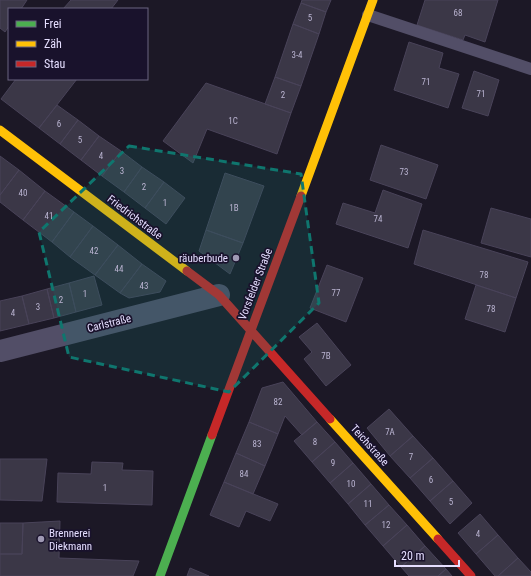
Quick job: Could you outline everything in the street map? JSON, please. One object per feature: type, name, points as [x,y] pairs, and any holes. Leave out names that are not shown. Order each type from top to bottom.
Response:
[{"type":"street","name":"Vorsfelder Straße","points":[[160,576],[373,0]]},
{"type":"street","name":"Friedrichstraße","points":[[0,130],[219,296],[250,330]]},
{"type":"street","name":"Carlstraße","points":[[0,351],[219,296]]},
{"type":"street","name":"Teichstraße","points":[[250,330],[471,576]]},
{"type":"lane","points":[[368,14],[531,69]]},
{"type":"highlighted area","points":[[129,146],[301,174],[319,303],[229,392],[69,357],[39,232]]},
{"type":"building","points":[[0,0],[27,0],[22,8],[8,8],[8,28],[5,32],[0,28]]},
{"type":"building","points":[[71,0],[118,0],[112,8],[64,8]]},
{"type":"building","points":[[302,0],[331,0],[326,12],[301,3]]},
{"type":"building","points":[[425,0],[498,0],[485,42],[465,35],[463,40],[417,25]]},
{"type":"building","points":[[301,3],[326,12],[319,34],[293,24]]},
{"type":"building","points":[[293,24],[319,34],[301,86],[275,77]]},
{"type":"building","points":[[409,42],[443,53],[439,68],[459,74],[448,108],[394,90]]},
{"type":"building","points":[[474,71],[499,80],[488,116],[462,108]]},
{"type":"building","points":[[275,77],[301,86],[291,113],[265,104]]},
{"type":"building","points":[[15,80],[76,80],[39,128],[1,99]]},
{"type":"building","points":[[206,83],[291,113],[277,154],[207,129],[193,163],[163,141]]},
{"type":"building","points":[[57,105],[78,120],[60,144],[39,128]]},
{"type":"building","points":[[78,120],[99,136],[81,160],[60,144]]},
{"type":"building","points":[[99,136],[121,151],[102,176],[81,160]]},
{"type":"building","points":[[381,145],[438,165],[426,199],[370,180]]},
{"type":"building","points":[[121,151],[142,167],[124,192],[102,176]]},
{"type":"building","points":[[0,156],[19,170],[0,195]]},
{"type":"building","points":[[142,167],[164,182],[145,208],[124,192]]},
{"type":"building","points":[[19,170],[45,191],[23,220],[0,202],[0,195]]},
{"type":"building","points":[[225,173],[264,186],[243,243],[206,230]]},
{"type":"building","points":[[164,182],[185,198],[166,224],[145,208]]},
{"type":"building","points":[[383,190],[422,204],[408,248],[336,224],[343,203],[375,213]]},
{"type":"building","points":[[45,191],[74,212],[52,242],[23,220]]},
{"type":"building","points":[[491,208],[531,219],[531,257],[481,243]]},
{"type":"building","points":[[74,212],[93,226],[70,257],[52,242]]},
{"type":"building","points":[[93,226],[118,245],[95,275],[70,257]]},
{"type":"building","points":[[206,230],[243,243],[230,274],[199,251]]},
{"type":"building","points":[[423,230],[528,262],[516,298],[414,264]]},
{"type":"building","points":[[118,245],[142,264],[120,293],[95,275]]},
{"type":"building","points":[[142,264],[166,281],[160,292],[129,298],[120,293]]},
{"type":"building","points":[[327,265],[363,278],[346,322],[310,308]]},
{"type":"building","points":[[94,276],[102,305],[76,312],[69,283]]},
{"type":"building","points":[[69,283],[76,312],[54,318],[47,289]]},
{"type":"building","points":[[476,285],[516,298],[505,332],[465,319]]},
{"type":"building","points":[[47,289],[54,318],[29,324],[22,296]]},
{"type":"building","points":[[22,296],[29,324],[0,331],[0,301]]},
{"type":"building","points":[[317,323],[351,365],[326,386],[304,359],[312,352],[299,337]]},
{"type":"building","points":[[283,382],[317,422],[302,435],[285,416],[278,434],[249,422],[262,388]]},
{"type":"building","points":[[389,409],[413,436],[390,456],[367,428]]},
{"type":"building","points":[[249,422],[278,434],[265,466],[236,453]]},
{"type":"building","points":[[317,422],[335,442],[312,462],[294,441]]},
{"type":"building","points":[[413,436],[433,458],[410,478],[390,456]]},
{"type":"building","points":[[335,442],[353,463],[330,483],[312,462]]},
{"type":"building","points":[[236,453],[265,466],[253,494],[224,482]]},
{"type":"building","points":[[433,458],[453,481],[430,501],[410,478]]},
{"type":"building","points":[[0,459],[47,459],[42,501],[0,500]]},
{"type":"building","points":[[92,462],[123,463],[122,470],[153,471],[152,505],[57,502],[58,473],[91,474]]},
{"type":"building","points":[[353,463],[371,484],[348,504],[330,483]]},
{"type":"building","points":[[453,481],[472,503],[450,524],[430,501]]},
{"type":"building","points":[[224,482],[278,504],[270,521],[246,511],[239,527],[210,515]]},
{"type":"building","points":[[371,484],[389,505],[365,525],[348,504]]},
{"type":"building","points":[[389,505],[407,525],[383,546],[365,525]]},
{"type":"building","points":[[480,514],[498,535],[476,554],[458,533]]},
{"type":"building","name":"Brennerei Diekmann","points":[[60,521],[59,558],[139,561],[133,576],[0,576],[0,554],[22,554],[23,523]]},
{"type":"building","points":[[0,523],[23,523],[22,554],[0,554]]},
{"type":"building","points":[[407,525],[425,546],[401,567],[383,546]]},
{"type":"building","points":[[498,535],[518,558],[498,576],[495,576],[476,554]]},
{"type":"building","points":[[425,546],[446,569],[438,576],[409,576],[401,567]]},
{"type":"building","points":[[518,558],[531,572],[531,576],[498,576]]},
{"type":"building","points":[[190,568],[209,576],[187,576]]},
{"type":"building","points":[[446,569],[452,576],[438,576]]},
{"type":"traffic: fast","points":[[160,576],[212,435]]},
{"type":"traffic: slow","points":[[301,196],[373,0]]},
{"type":"traffic: slow","points":[[0,130],[187,271]]},
{"type":"traffic: slow","points":[[330,419],[438,539]]},
{"type":"traffic: jam","points":[[212,435],[301,196]]},
{"type":"traffic: jam","points":[[187,271],[219,295],[330,419]]},
{"type":"traffic: jam","points":[[438,539],[471,576]]},
{"type":"place","name":"räuberbude","points":[[236,258]]},
{"type":"place","name":"Brennerei Diekmann","points":[[41,539]]}]
